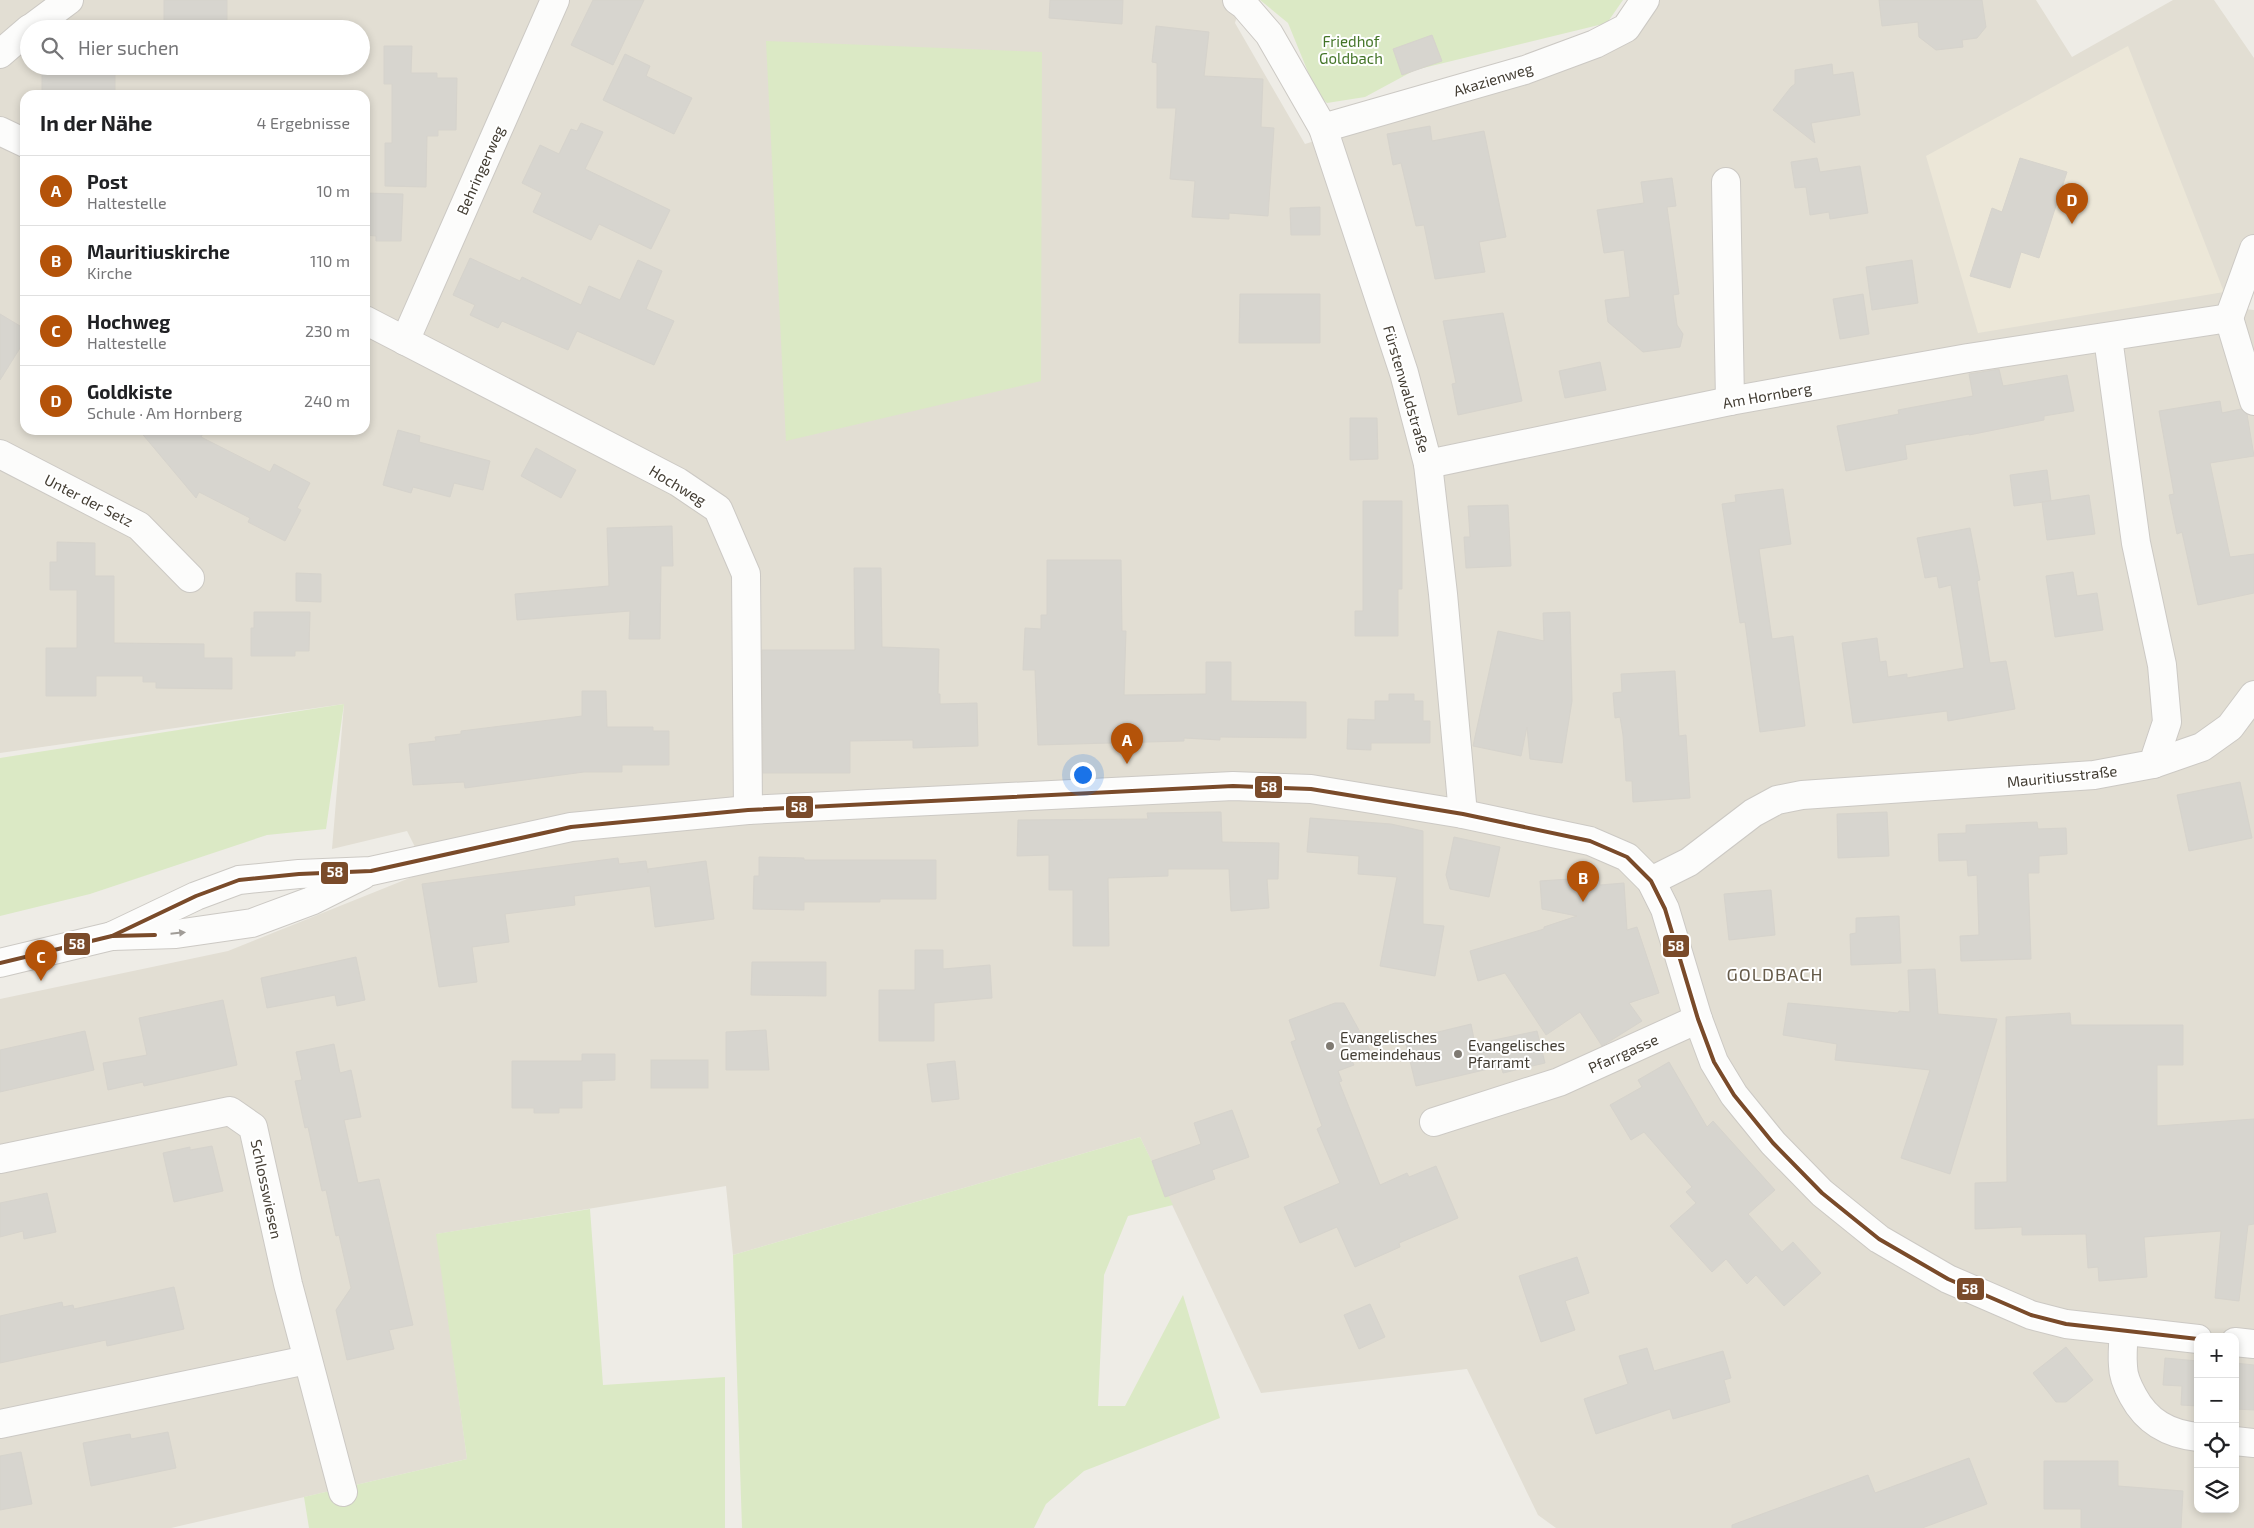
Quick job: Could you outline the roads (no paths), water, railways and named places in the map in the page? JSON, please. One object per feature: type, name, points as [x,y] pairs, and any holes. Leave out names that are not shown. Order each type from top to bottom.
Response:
[{"type":"street","points":[[41,20],[69,0]]},
{"type":"street","name":"Behringerweg","points":[[405,341],[555,0]]},
{"type":"street","name":"Fürstenwaldstraße","points":[[1237,0],[1244,5],[1269,34],[1323,128],[1404,373],[1428,464],[1443,594],[1462,814]]},
{"type":"street","name":"Akazienweg","points":[[1323,128],[1525,70],[1596,44],[1626,28],[1645,0]]},
{"type":"street","points":[[0,54],[20,37]]},
{"type":"street","points":[[0,130],[20,141]]},
{"type":"street","points":[[1726,182],[1730,401]]},
{"type":"street","points":[[2254,249],[2229,318],[2254,401]]},
{"type":"street","points":[[2153,764],[2168,722],[2162,665],[2136,543],[2108,338],[2229,318]]},
{"type":"street","name":"Hochweg","points":[[370,323],[678,482],[718,509],[746,574],[748,810]]},
{"type":"street","name":"Am Hornberg","points":[[1428,464],[1730,401],[1968,358],[2108,338]]},
{"type":"street","name":"Unter der Setz","points":[[0,454],[139,526],[190,578]]},
{"type":"street","name":"Mauritiusstraße","points":[[1651,881],[1689,862],[1753,813],[1777,800],[1802,795],[2094,775],[2153,764],[2202,747],[2230,728],[2254,695]]},
{"type":"street","points":[[0,964],[112,936],[196,896],[239,880],[299,874],[371,872],[571,827],[748,810],[1138,789],[1233,786],[1311,789],[1462,814],[1590,841],[1626,856],[1651,881],[1665,909],[1698,1019],[1714,1062],[1734,1095],[1773,1142],[1822,1193],[1879,1239],[1948,1279],[2032,1315],[2066,1324],[2194,1339]]},
{"type":"street","points":[[112,936],[176,934],[252,923],[311,901],[371,872]]},
{"type":"street","name":"Pfarrgasse","points":[[1434,1122],[1559,1082],[1698,1019]]},
{"type":"street","name":"Schlosswiesen","points":[[0,1159],[230,1111],[254,1127],[288,1284],[342,1492]]},
{"type":"street","points":[[2124,1331],[2123,1368],[2128,1387],[2140,1410],[2158,1426],[2181,1435],[2194,1437]]},
{"type":"street","points":[[2239,1342],[2254,1344]]},
{"type":"street","points":[[0,1424],[308,1360]]},
{"type":"street","points":[[2239,1441],[2254,1443]]},
{"type":"place","name":"Goldkiste","points":[[2072,224]]},
{"type":"place","name":"Post","points":[[1127,764]]},
{"type":"place","name":"Mauritiuskirche","points":[[1583,902]]},
{"type":"place","name":"Hochweg","points":[[41,981]]},
{"type":"place","name":"Evangelisches Gemeindehaus","points":[[1330,1046]]},
{"type":"place","name":"Evangelisches Pfarramt","points":[[1458,1054]]},
{"type":"district","name":"GOLDBACH","points":[[1775,974]]},
{"type":"park label","name":"Friedhof Goldbach","points":[[1351,50]]}]
